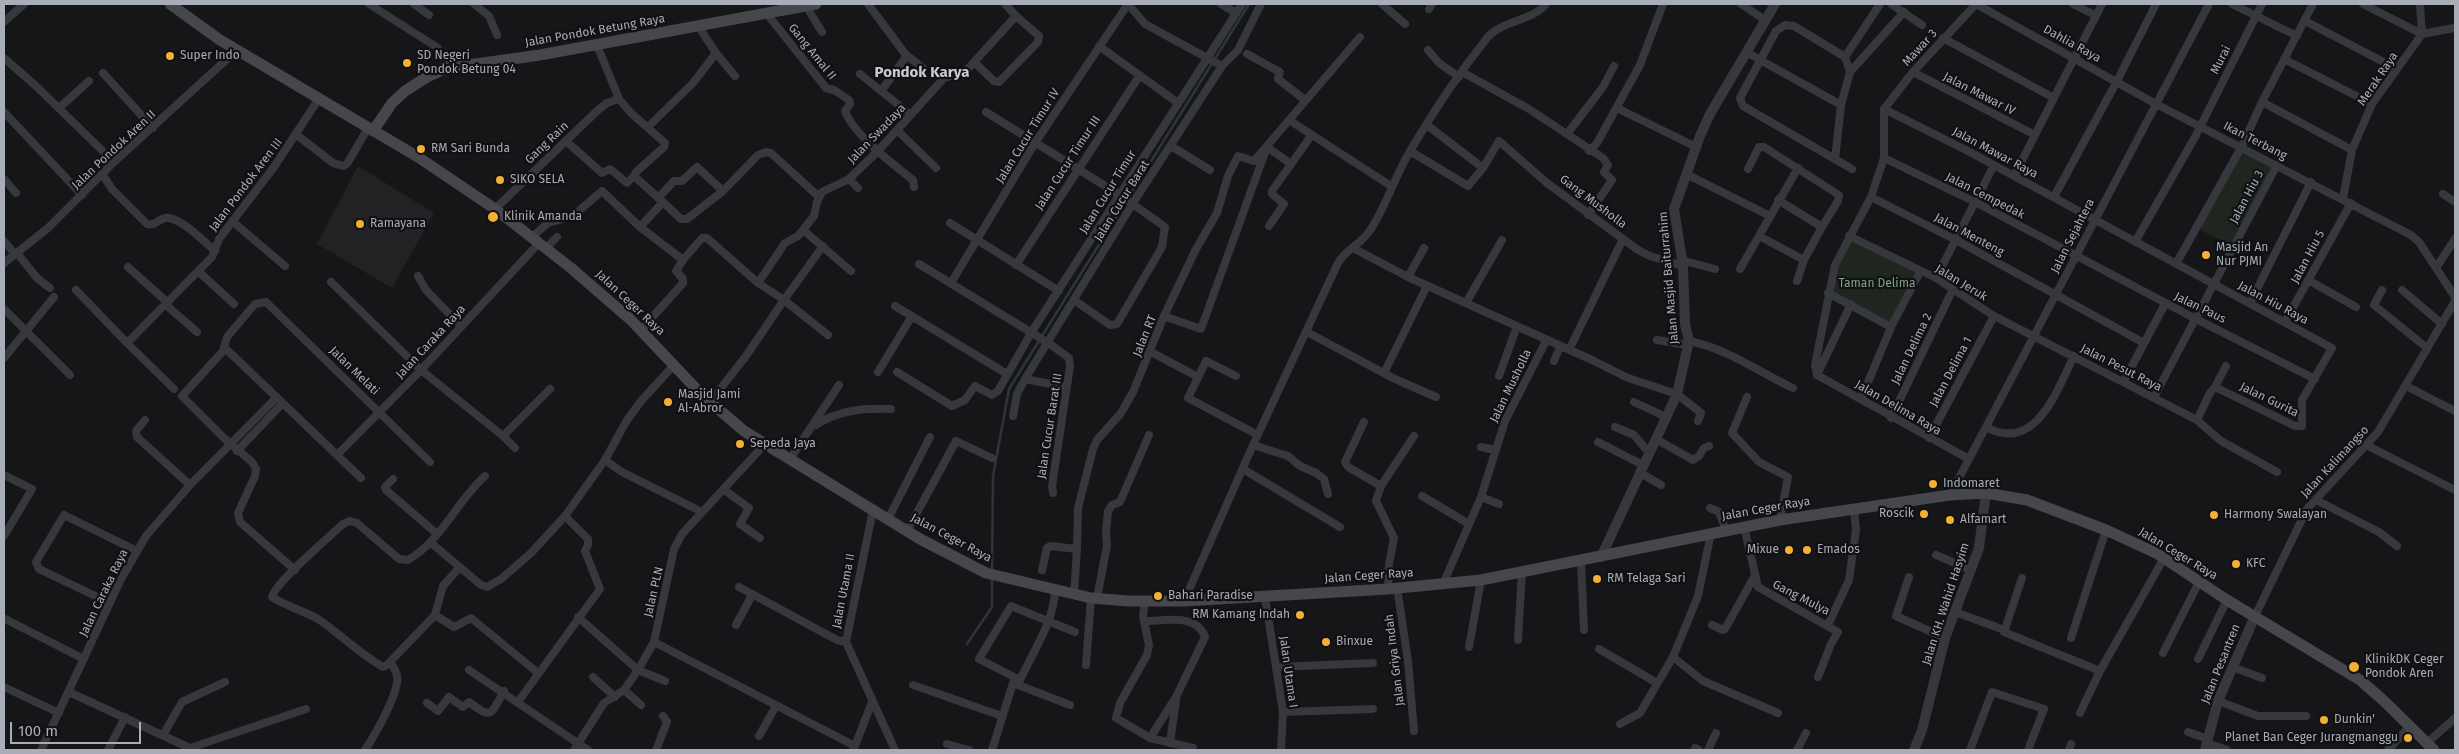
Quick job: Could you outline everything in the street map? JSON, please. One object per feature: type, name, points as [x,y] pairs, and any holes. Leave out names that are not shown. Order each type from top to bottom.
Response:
[{"type":"main road","points":[[171,4],[237,50],[318,100],[370,129]]},
{"type":"main road","name":"Jalan Pondok Betung Raya","points":[[370,129],[405,91],[426,77],[446,68],[597,45],[812,4]]},
{"type":"main road","name":"Jalan Ceger Raya","points":[[370,129],[426,162],[495,209],[596,289],[641,330],[710,402],[732,422],[907,531],[986,573],[1055,591],[1128,602],[1145,600],[1184,602],[1392,588],[1481,580],[1581,562],[1744,526],[1854,508],[1950,495],[1986,494],[2027,500],[2106,530],[2164,558],[2227,600],[2360,680],[2430,747]]},
{"type":"street","points":[[4,22],[24,4]]},
{"type":"street","points":[[369,4],[438,48],[446,68]]},
{"type":"street","points":[[414,4],[428,15]]},
{"type":"street","points":[[474,4],[489,16],[497,35]]},
{"type":"street","points":[[812,4],[822,32]]},
{"type":"street","points":[[868,4],[905,54],[924,69]]},
{"type":"street","points":[[974,62],[994,82],[999,82],[1038,42],[1039,36],[1036,32],[1004,4]]},
{"type":"street","points":[[1128,4],[1146,24],[1221,66]]},
{"type":"street","name":"Jalan Cucur Timur IV","points":[[951,283],[1035,143],[1128,4]]},
{"type":"street","points":[[1135,12],[1141,4]]},
{"type":"street","points":[[1221,4],[1236,13]]},
{"type":"street","name":"Jalan Cucur Timur","points":[[896,372],[952,406],[965,400],[975,386],[992,396],[996,394],[1032,334],[1242,4]]},
{"type":"street","name":"Jalan Cucur Barat","points":[[1013,416],[1017,394],[1046,342],[1074,300],[1132,203],[1171,146],[1221,66],[1238,50],[1260,4]]},
{"type":"street","points":[[1382,4],[1405,24]]},
{"type":"street","points":[[1184,602],[1253,445],[1344,253],[1364,241],[1410,151],[1461,74],[1491,34],[1533,15],[1546,4]]},
{"type":"street","points":[[1589,151],[1597,143],[1618,108],[1640,65],[1663,4]]},
{"type":"street","points":[[1741,4],[1765,20]]},
{"type":"street","name":"Jalan Masjid Baiturrahim","points":[[1601,557],[1677,394],[1689,343],[1685,324],[1682,263],[1674,212],[1686,174],[1710,114],[1775,4]]},
{"type":"street","points":[[1845,57],[1880,4]]},
{"type":"street","points":[[1891,4],[1922,25]]},
{"type":"street","name":"Mawar 3","points":[[1884,109],[1913,72],[1976,4]]},
{"type":"street","name":"Dahlia Raya","points":[[1976,4],[2156,104]]},
{"type":"street","points":[[2073,4],[2096,15]]},
{"type":"street","points":[[2014,176],[2102,4]]},
{"type":"street","points":[[2054,197],[2117,82],[2156,4]]},
{"type":"street","name":"Jalan Sejahtera","points":[[1950,495],[2093,220],[2209,4]]},
{"type":"street","points":[[2232,4],[2297,36]]},
{"type":"street","name":"Murai","points":[[2135,242],[2200,126],[2262,4]]},
{"type":"street","points":[[2176,264],[2242,146],[2262,102],[2313,4]]},
{"type":"street","points":[[2363,4],[2422,34],[2454,28]]},
{"type":"street","points":[[2420,4],[2422,34]]},
{"type":"street","points":[[1835,159],[1840,105],[1850,72],[1904,12]]},
{"type":"street","name":"Gang Amal II","points":[[767,14],[826,88],[834,90],[849,100],[850,104],[845,113],[878,151]]},
{"type":"street","name":"Jalan Swadaya","points":[[819,197],[828,188],[848,179],[878,151],[944,78],[950,74],[962,74],[1016,16]]},
{"type":"street","points":[[2305,21],[2397,70]]},
{"type":"street","points":[[1850,72],[1845,57],[1794,26],[1786,25],[1776,31],[1740,95],[1742,104],[1852,169]]},
{"type":"street","points":[[698,26],[716,53],[736,76]]},
{"type":"street","name":"Merak Raya","points":[[2343,198],[2352,150],[2372,104],[2422,34]]},
{"type":"street","name":"Jalan RT","points":[[1074,594],[1079,496],[1093,449],[1097,440],[1121,412],[1133,392],[1151,352],[1164,316],[1196,250],[1217,213],[1228,176],[1238,156],[1252,162],[1267,148],[1305,100],[1360,37]]},
{"type":"street","points":[[1943,38],[2054,98]]},
{"type":"street","points":[[566,141],[602,172],[610,169],[624,182],[634,176],[665,146],[664,141],[619,100],[597,45]]},
{"type":"street","points":[[1099,46],[1178,103]]},
{"type":"street","name":"Jalan Pondok Aren II","points":[[4,263],[48,228],[114,162],[237,50]]},
{"type":"street","points":[[1428,50],[1439,63],[1529,109],[1606,161],[1608,165],[1604,172],[1612,180],[1588,214]]},
{"type":"street","points":[[1746,52],[1760,62],[1840,105]]},
{"type":"street","points":[[648,128],[693,83],[716,53]]},
{"type":"street","points":[[881,91],[904,60],[905,54]]},
{"type":"street","points":[[1247,54],[1280,72],[1278,79],[1305,100]]},
{"type":"street","points":[[4,58],[114,162]]},
{"type":"street","points":[[2284,60],[2372,104]]},
{"type":"street","points":[[1567,134],[1603,87],[1614,66]]},
{"type":"street","name":"Jalan Mawar IV","points":[[1913,72],[2035,135]]},
{"type":"street","points":[[103,73],[153,128]]},
{"type":"street","points":[[860,74],[911,115]]},
{"type":"street","name":"Jalan Cucur Timur III","points":[[1016,265],[1140,75]]},
{"type":"street","points":[[59,108],[89,81]]},
{"type":"street","name":"Jalan Pondok Aren III","points":[[127,343],[167,304],[215,251],[219,239],[297,135],[318,100]]},
{"type":"street","name":"Gang Rain","points":[[495,209],[604,105],[619,100]]},
{"type":"street","points":[[2262,102],[2352,150]]},
{"type":"street","name":"Ikan Terbang","points":[[2156,104],[2343,198]]},
{"type":"street","points":[[1618,108],[1696,147]]},
{"type":"street","points":[[1817,375],[1815,366],[1828,293],[1835,266],[1871,197],[1884,158],[1884,109]]},
{"type":"street","name":"Jalan Mawar Raya","points":[[1884,109],[1994,164],[2093,220]]},
{"type":"street","points":[[4,112],[82,195]]},
{"type":"street","points":[[986,112],[1132,203],[1164,226],[1166,231],[1159,252],[1119,322],[1115,325],[1110,325],[1074,300]]},
{"type":"street","points":[[1289,120],[1392,186]]},
{"type":"street","points":[[1410,151],[1468,186],[1483,168],[1426,125]]},
{"type":"street","points":[[297,135],[333,163],[343,166],[348,164],[370,129]]},
{"type":"street","points":[[897,130],[936,168]]},
{"type":"street","points":[[1269,226],[1284,204],[1272,194],[1272,190],[1312,136]]},
{"type":"street","name":"Gang Musholla","points":[[1483,168],[1499,141],[1588,214],[1650,256],[1715,269]]},
{"type":"street","points":[[1171,146],[1210,170]]},
{"type":"street","points":[[1748,169],[1761,146],[1839,195],[1838,201],[1804,260],[1796,281]]},
{"type":"street","points":[[1164,316],[1201,329],[1267,148],[1291,164]]},
{"type":"street","points":[[878,151],[913,180],[914,187]]},
{"type":"street","points":[[634,176],[684,220],[722,191],[758,155],[766,152],[771,154],[819,197],[815,215],[803,230],[785,244],[758,283]]},
{"type":"street","name":"Jalan Cempedak","points":[[1884,158],[1974,202],[2075,255]]},
{"type":"street","points":[[1936,278],[1994,164]]},
{"type":"street","name":"Jalan Hiu 3","points":[[2154,397],[2194,318],[2277,165]]},
{"type":"street","points":[[640,227],[674,181],[682,182],[697,167],[722,191]]},
{"type":"street","points":[[1740,269],[1798,168]]},
{"type":"street","points":[[1686,174],[1770,216]]},
{"type":"street","points":[[103,175],[112,189],[147,224],[154,224],[164,218],[169,218],[183,225],[215,251]]},
{"type":"street","points":[[4,179],[16,193]]},
{"type":"street","points":[[848,179],[858,188]]},
{"type":"street","points":[[2250,303],[2312,182]]},
{"type":"street","points":[[539,243],[548,223],[572,216],[602,191],[640,227],[683,260]]},
{"type":"street","points":[[2443,194],[2455,202]]},
{"type":"street","name":"Jalan Menteng","points":[[1871,197],[1956,240],[2144,343]]},
{"type":"street","points":[[2343,198],[2410,234],[2419,242],[2455,297]]},
{"type":"street","points":[[1778,200],[1822,227]]},
{"type":"street","name":"Jalan Hiu 5","points":[[2285,322],[2351,203]]},
{"type":"street","name":"Jalan Hiu Raya","points":[[2093,220],[2332,348],[2315,379]]},
{"type":"street","points":[[232,221],[285,266]]},
{"type":"street","points":[[950,223],[1059,292]]},
{"type":"street","points":[[803,230],[851,271]]},
{"type":"street","points":[[1759,236],[1804,260]]},
{"type":"street","name":"Jalan Jeruk","points":[[1849,236],[1920,272],[1936,278],[1994,316],[2034,336]]},
{"type":"street","points":[[539,243],[557,237]]},
{"type":"street","points":[[641,330],[683,283],[684,279],[676,271],[683,260],[705,237],[758,283],[784,300],[828,335]]},
{"type":"street","points":[[1569,350],[1623,239]]},
{"type":"street","points":[[2436,268],[2455,239]]},
{"type":"street","points":[[1466,303],[1502,240]]},
{"type":"street","points":[[4,241],[37,278],[50,288]]},
{"type":"street","name":"Jalan Caraka Raya","points":[[337,455],[421,370],[539,243]]},
{"type":"street","points":[[710,402],[746,356],[823,246]]},
{"type":"street","name":"Jalan Musholla","points":[[1353,248],[1408,277],[1546,341],[1505,421],[1494,450],[1481,497],[1442,584]]},
{"type":"street","points":[[1408,277],[1424,248]]},
{"type":"street","name":"Jalan Paus","points":[[2075,255],[2165,304],[2315,379]]},
{"type":"street","points":[[919,264],[1046,342]]},
{"type":"street","points":[[128,266],[197,332]]},
{"type":"street","points":[[198,271],[234,304]]},
{"type":"street","points":[[1861,399],[1891,326],[1920,272]]},
{"type":"street","points":[[418,276],[426,290],[461,326]]},
{"type":"street","points":[[2308,280],[2356,307]]},
{"type":"street","points":[[331,282],[421,370],[516,448]]},
{"type":"street","points":[[1384,373],[1427,286]]},
{"type":"street","name":"Jalan Delima 2","points":[[1891,418],[1954,289]]},
{"type":"street","points":[[76,290],[174,389]]},
{"type":"street","points":[[2382,290],[2374,305],[2427,348]]},
{"type":"street","points":[[2402,290],[2442,324]]},
{"type":"street","points":[[1828,293],[1891,326]]},
{"type":"street","points":[[4,358],[54,297]]},
{"type":"street","name":"Jalan Kalimangso","points":[[2255,616],[2304,514],[2368,446],[2406,386],[2455,301]]},
{"type":"street","name":"Jalan Melati","points":[[224,347],[228,337],[260,302],[266,302],[430,462]]},
{"type":"street","points":[[1817,375],[1851,304]]},
{"type":"street","points":[[2124,381],[2165,304]]},
{"type":"street","points":[[895,306],[1007,374]]},
{"type":"street","points":[[4,309],[70,375]]},
{"type":"street","points":[[878,372],[912,316]]},
{"type":"street","name":"Jalan Delima 1","points":[[1929,438],[1994,316]]},
{"type":"street","points":[[1499,376],[1517,326]]},
{"type":"street","points":[[1307,332],[1384,373],[1436,397]]},
{"type":"street","name":"Jalan Pesut Raya","points":[[2034,336],[2197,420],[2220,441],[2277,472]]},
{"type":"street","points":[[1657,340],[1711,345],[1758,372],[1793,388]]},
{"type":"street","points":[[1546,341],[1618,374],[1677,394],[1702,413],[1698,422]]},
{"type":"street","name":"Jalan Cucur Barat III","points":[[1046,342],[1069,358],[1070,366],[1052,486],[1053,493]]},
{"type":"street","points":[[1554,361],[1560,346]]},
{"type":"street","points":[[295,570],[240,522],[238,513],[255,476],[256,469],[252,462],[234,448],[182,396],[223,351],[224,347],[361,478]]},
{"type":"street","points":[[1151,352],[1198,377]]},
{"type":"street","points":[[1986,427],[1996,432],[2010,432],[2024,429],[2036,423],[2050,405],[2074,356]]},
{"type":"street","points":[[1236,376],[1206,360],[1188,398],[1258,435]]},
{"type":"street","points":[[430,542],[458,568],[481,585],[491,586],[532,553],[565,516],[605,460],[627,420],[642,400],[674,365]]},
{"type":"street","points":[[2197,420],[2226,366]]},
{"type":"street","name":"Jalan Delima Raya","points":[[1817,375],[1891,418],[1969,459]]},
{"type":"street","points":[[1025,378],[1066,387]]},
{"type":"street","name":"Jalan Gurita","points":[[2215,387],[2298,427],[2303,424],[2302,400],[2315,379]]},
{"type":"street","points":[[790,459],[839,385]]},
{"type":"street","points":[[2406,386],[2455,411]]},
{"type":"street","points":[[503,436],[550,389]]},
{"type":"street","points":[[1746,397],[1732,433],[1759,462],[1788,477],[1780,520]]},
{"type":"street","name":"Jalan Caraka Raya","points":[[41,750],[110,603],[137,551],[166,511],[190,485],[234,448],[279,401]]},
{"type":"street","points":[[1634,402],[1666,417]]},
{"type":"street","points":[[812,427],[836,414],[870,408],[891,409]]},
{"type":"street","points":[[145,420],[136,431],[137,437],[190,485]]},
{"type":"street","points":[[1364,422],[1345,462],[1348,467],[1381,486],[1414,436]]},
{"type":"street","points":[[1616,427],[1634,435],[1650,451]]},
{"type":"street","points":[[1086,665],[1094,598],[1107,545],[1108,511],[1112,505],[1120,502],[1149,435]]},
{"type":"street","points":[[888,519],[930,437]]},
{"type":"street","points":[[1656,439],[1693,460],[1699,456],[1704,448],[1709,446]]},
{"type":"street","points":[[907,531],[953,444],[959,441],[992,458]]},
{"type":"street","points":[[1598,442],[1641,469],[1661,485]]},
{"type":"street","name":"Jalan PLN","points":[[575,747],[604,703],[624,690],[654,642],[674,549],[682,534],[765,444]]},
{"type":"street","points":[[1253,445],[1288,456],[1300,466],[1316,473],[1324,480],[1328,494]]},
{"type":"street","points":[[2368,446],[2455,490]]},
{"type":"street","points":[[1481,447],[1494,450]]},
{"type":"street","points":[[605,460],[622,472],[702,512]]},
{"type":"street","points":[[1243,469],[1340,527]]},
{"type":"street","points":[[4,474],[32,489],[4,536]]},
{"type":"street","points":[[458,568],[443,586],[435,615],[383,667],[355,646],[342,640],[318,620],[273,598],[273,592],[343,524],[350,521],[357,523],[403,560],[412,558],[430,542],[470,489],[485,476]]},
{"type":"street","points":[[393,479],[385,487],[386,490],[436,533]]},
{"type":"street","points":[[1958,480],[1964,486],[1965,494]]},
{"type":"street","name":"Jalan Griya Indah","points":[[1381,486],[1376,501],[1394,538],[1389,564],[1392,588],[1408,662],[1414,731]]},
{"type":"street","points":[[723,489],[749,508],[740,524],[760,538]]},
{"type":"street","name":"Jalan KH. Wahid Hasyim","points":[[1914,750],[1922,730],[1946,638],[1979,548],[1986,494]]},
{"type":"street","points":[[1422,496],[1469,524]]},
{"type":"street","points":[[1481,497],[1499,504]]},
{"type":"street","points":[[2316,500],[2379,532],[2397,546]]},
{"type":"street","points":[[1710,508],[1719,512],[1726,530]]},
{"type":"street","points":[[1828,624],[1849,580],[1856,530],[1854,508]]},
{"type":"street","name":"Jalan Utama II","points":[[872,510],[846,642],[895,750]]},
{"type":"street","points":[[110,603],[37,566],[36,562],[64,515],[137,551]]},
{"type":"street","points":[[518,702],[600,589],[585,551],[588,539],[565,516]]},
{"type":"street","points":[[1712,625],[1723,630],[1726,629],[1754,577],[1744,526]]},
{"type":"street","points":[[2070,638],[2106,530]]},
{"type":"street","points":[[1620,724],[1640,713],[1673,657],[1698,596],[1711,533]]},
{"type":"street","points":[[1042,570],[1047,548],[1050,546],[1077,549]]},
{"type":"street","points":[[1936,555],[1971,570]]},
{"type":"street","points":[[2080,713],[2100,671],[2164,558]]},
{"type":"street","points":[[1581,562],[1584,630]]},
{"type":"street","points":[[1518,640],[1522,572]]},
{"type":"street","name":"Gang Mulya","points":[[1754,577],[1762,590],[1828,624],[1838,632],[1831,644],[1818,677]]},
{"type":"street","points":[[1909,577],[1896,616],[1946,638]]},
{"type":"street","points":[[2022,578],[2004,632],[2100,671]]},
{"type":"street","points":[[1469,647],[1481,580]]},
{"type":"street","points":[[2163,654],[2199,582]]},
{"type":"street","points":[[738,587],[837,640],[846,642]]},
{"type":"street","points":[[1055,591],[1055,606],[1048,621],[1020,680],[979,659],[1011,606],[1048,621],[1076,632]]},
{"type":"street","points":[[736,625],[752,595]]},
{"type":"street","name":"Jalan Utama I","points":[[1265,597],[1283,712],[1281,750]]},
{"type":"street","points":[[1145,600],[1144,622],[1149,645],[1147,654],[1116,714],[1116,718],[1120,723],[1150,738],[1193,748]]},
{"type":"street","points":[[2198,659],[2227,600]]},
{"type":"street","points":[[1955,612],[1999,628]]},
{"type":"street","points":[[435,615],[454,627],[471,618],[538,674]]},
{"type":"street","name":"Jalan Pesantren","points":[[2207,744],[2218,701],[2255,616]]},
{"type":"street","points":[[578,617],[638,670],[665,681]]},
{"type":"street","points":[[5,619],[84,659]]},
{"type":"street","points":[[1144,622],[1188,621],[1198,626],[1203,631],[1205,637],[1204,644],[1176,697],[1150,738]]},
{"type":"street","points":[[654,642],[854,748],[872,702]]},
{"type":"street","points":[[1599,649],[1657,683]]},
{"type":"street","points":[[1673,657],[1708,683],[1778,713]]},
{"type":"street","points":[[365,750],[374,738],[398,682],[397,672],[390,662]]},
{"type":"street","points":[[1277,667],[1373,663]]},
{"type":"street","points":[[2232,667],[2262,678]]},
{"type":"street","points":[[469,670],[518,702],[575,747],[588,750]]},
{"type":"street","points":[[593,677],[615,696]]},
{"type":"street","points":[[163,735],[182,702],[225,682]]},
{"type":"street","points":[[992,750],[1000,715],[1013,683],[1070,705]]},
{"type":"street","points":[[913,685],[1000,715]]},
{"type":"street","points":[[4,686],[59,713]]},
{"type":"street","points":[[624,690],[641,706]]},
{"type":"street","points":[[69,692],[163,735],[178,747],[192,749],[306,709]]},
{"type":"street","points":[[427,703],[438,711],[449,696],[463,706],[469,702],[480,712],[488,713],[494,710],[504,692]]},
{"type":"street","points":[[1970,750],[1992,692],[2044,709],[2028,750]]},
{"type":"street","points":[[1170,743],[1176,697]]},
{"type":"street","points":[[2218,701],[2258,716],[2306,716]]},
{"type":"street","points":[[759,736],[776,706]]},
{"type":"street","points":[[1283,712],[1373,709]]},
{"type":"street","points":[[656,750],[667,722],[663,716]]},
{"type":"street","points":[[108,750],[125,717]]},
{"type":"street","points":[[2430,747],[2455,718]]},
{"type":"street","points":[[2388,750],[2410,726]]},
{"type":"street","points":[[2188,732],[2207,744],[2227,750]]},
{"type":"street","points":[[1708,750],[1716,733]]},
{"type":"street","points":[[1798,750],[1806,733]]},
{"type":"street","points":[[947,744],[969,750]]},
{"type":"street","points":[[1694,750],[1695,748],[1699,750]]},
{"type":"shaded area","points":[[358,166],[434,213],[392,288],[317,244]]},
{"type":"green space","points":[[2242,146],[2277,165],[2233,247],[2197,228]]},
{"type":"green space","name":"Taman Delima","points":[[1849,236],[1920,272],[1891,327],[1828,293]]},
{"type":"waterway","points":[[992,570],[993,476],[1009,389],[1249,4]]},
{"type":"waterway","points":[[967,644],[992,607],[992,578]]},
{"type":"place","name":"Super Indo","points":[[170,56]]},
{"type":"place","name":"SD Negeri Pondok Betung 04","points":[[407,63]]},
{"type":"place","name":"RM Sari Bunda","points":[[421,149]]},
{"type":"place","name":"SIKO SELA","points":[[500,180]]},
{"type":"place","name":"Klinik Amanda","points":[[493,217]]},
{"type":"place","name":"Ramayana","points":[[360,224]]},
{"type":"place","name":"Masjid An Nur PJMI","points":[[2206,255]]},
{"type":"place","name":"Masjid Jami Al-Abror","points":[[668,402]]},
{"type":"place","name":"Sepeda Jaya","points":[[740,444]]},
{"type":"place","name":"Indomaret","points":[[1933,484]]},
{"type":"place","name":"Roscik","points":[[1924,514]]},
{"type":"place","name":"Harmony Swalayan","points":[[2214,515]]},
{"type":"place","name":"Alfamart","points":[[1950,520]]},
{"type":"place","name":"Mixue","points":[[1789,550]]},
{"type":"place","name":"Emados","points":[[1807,550]]},
{"type":"place","name":"KFC","points":[[2236,564]]},
{"type":"place","name":"RM Telaga Sari","points":[[1597,579]]},
{"type":"place","name":"Bahari Paradise","points":[[1158,596]]},
{"type":"place","name":"RM Kamang Indah","points":[[1300,615]]},
{"type":"place","name":"Binxue","points":[[1326,642]]},
{"type":"place","name":"KlinikDK Ceger Pondok Aren","points":[[2354,667]]},
{"type":"place","name":"Dunkin'","points":[[2324,720]]},
{"type":"place","name":"Planet Ban Ceger Jurangmanggu","points":[[2408,738]]},
{"type":"district","name":"Pondok Karya","points":[[922,73]]}]
